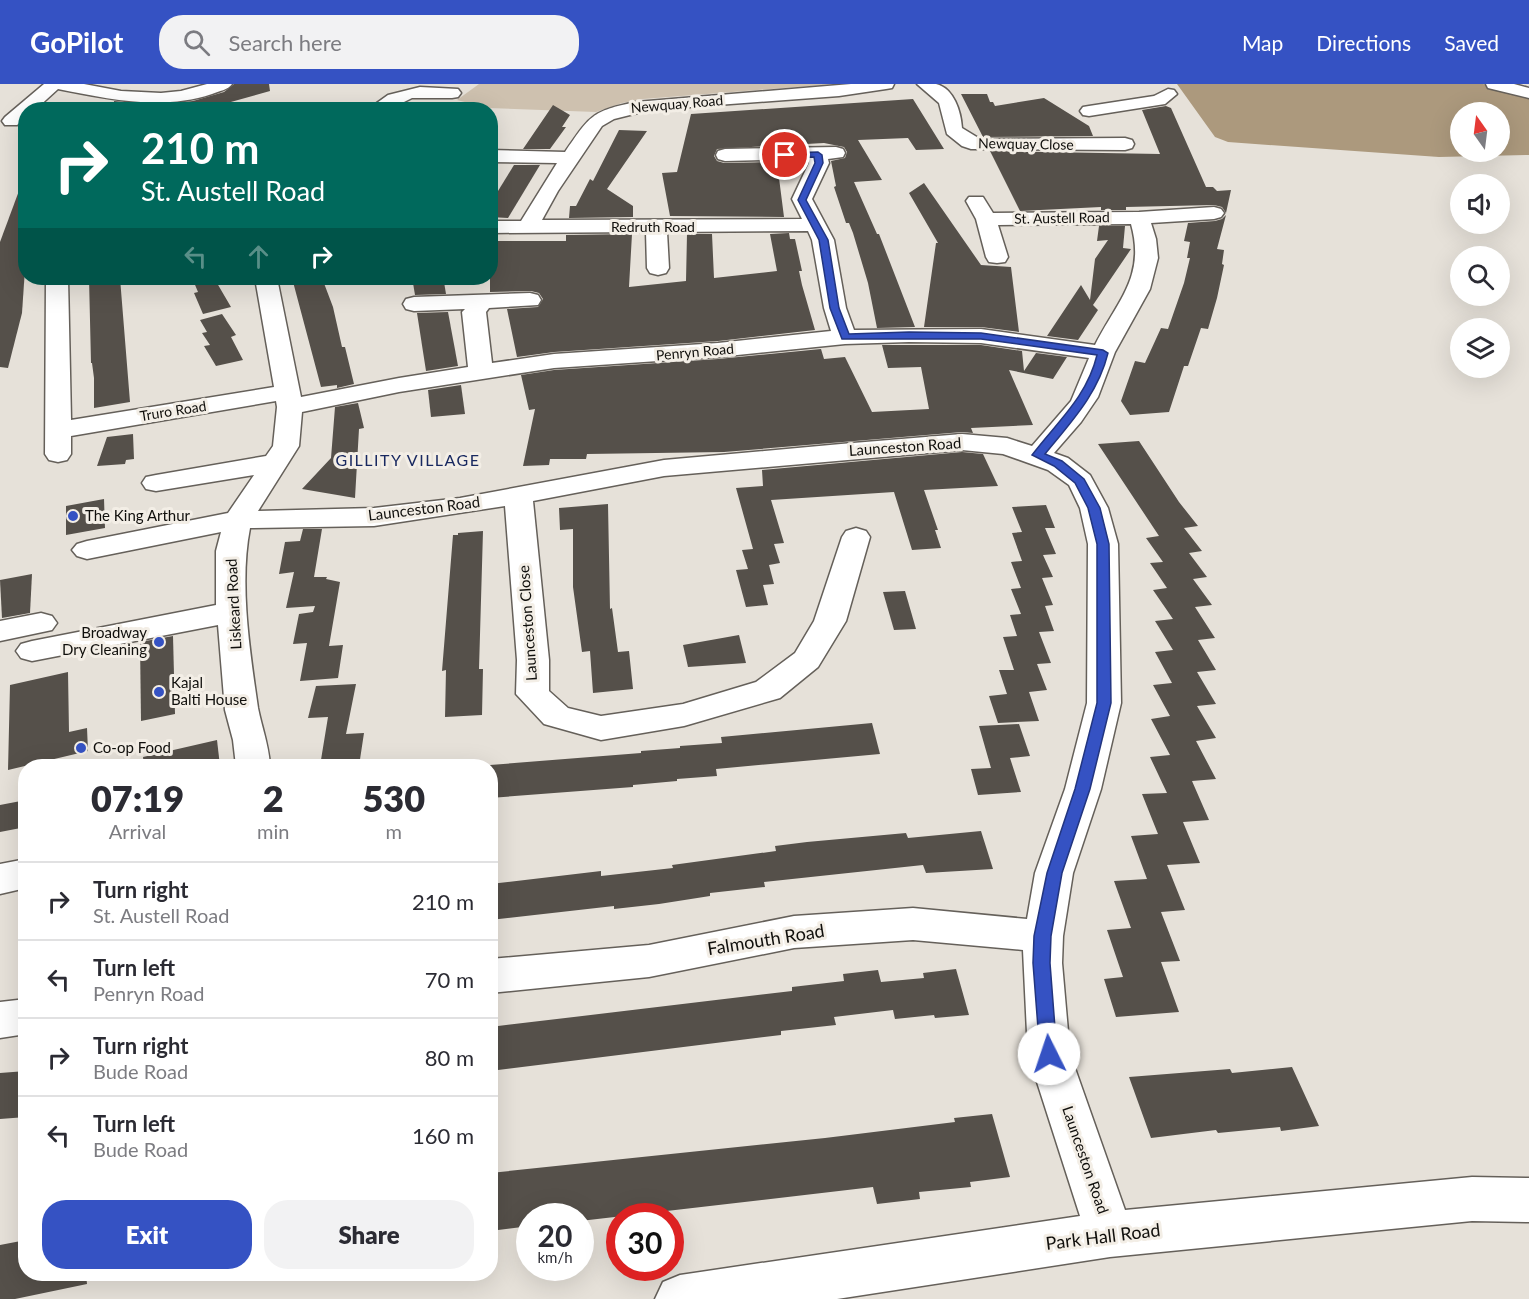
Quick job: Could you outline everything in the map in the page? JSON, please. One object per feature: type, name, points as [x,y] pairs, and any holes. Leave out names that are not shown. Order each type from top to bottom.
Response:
[{"type":"street","points":[[34,102],[56,84],[157,100],[196,95],[224,84]]},
{"type":"street","name":"Newquay Road","points":[[528,227],[548,191],[595,122],[627,108],[839,91],[886,84]]},
{"type":"street","name":"Newquay Close","points":[[926,84],[947,99],[953,130],[969,142],[996,146],[1127,146],[1116,107]]},
{"type":"street","points":[[1494,84],[1529,93]]},
{"type":"street","points":[[386,102],[408,92],[453,93]]},
{"type":"street","points":[[1089,111],[1159,100],[1168,94]]},
{"type":"street","points":[[11,121],[18,115]]},
{"type":"street","points":[[726,154],[827,154],[819,163],[802,200],[823,240],[835,308],[845,337]]},
{"type":"street","points":[[498,156],[572,158]]},
{"type":"street","name":"St. Austell Road","points":[[973,255],[1006,258],[981,210],[1139,218],[1215,213]]},
{"type":"street","points":[[1038,455],[1083,402],[1099,369],[1103,353],[1142,285],[1147,258],[1146,235],[1139,218]]},
{"type":"street","name":"Redruth Road","points":[[498,227],[816,225]]},
{"type":"street","points":[[657,269],[656,230],[661,227]]},
{"type":"street","name":"Truro Road","points":[[57,285],[58,442],[289,400]]},
{"type":"street","name":"Liskeard Road","points":[[252,759],[242,710],[232,612],[231,551],[238,520],[286,446],[289,400],[267,285]]},
{"type":"street","points":[[414,304],[530,300]]},
{"type":"street","points":[[481,303],[474,312],[481,373]]},
{"type":"street","name":"Penryn Road","points":[[289,400],[554,361],[695,352],[845,337],[981,336],[1103,353]]},
{"type":"street","name":"Launceston Road","points":[[87,550],[238,520],[374,517],[460,506],[664,468],[962,442],[1007,446],[1038,455],[1058,464],[1080,481],[1094,508],[1103,544],[1104,703],[1083,789],[1054,873],[1043,936],[1042,963],[1049,1054],[1110,1234]]},
{"type":"street","points":[[259,488],[162,493],[275,463]]},
{"type":"street","name":"Launceston Close","points":[[518,495],[533,660],[533,694],[555,716],[601,728],[684,715],[768,690],[807,660],[830,621],[846,545]]},
{"type":"street","points":[[0,631],[36,637],[232,612]]},
{"type":"street","points":[[0,879],[18,875]]},
{"type":"street","name":"Falmouth Road","points":[[498,975],[649,961],[806,931],[913,924],[1043,936]]},
{"type":"street","points":[[0,1020],[18,1016]]},
{"type":"street","name":"Park Hall Road","points":[[704,1298],[1110,1234],[1472,1199],[1529,1200]]},
{"type":"shaded area","points":[[479,84],[835,84],[643,99],[596,112],[498,108],[498,102],[457,100]]},
{"type":"shaded area","points":[[1177,84],[1483,84],[1529,95],[1529,155],[1510,155],[1510,102],[1450,102],[1450,157],[1228,142],[1215,137]]},
{"type":"building","points":[[234,84],[269,84],[270,91],[231,102],[183,102],[224,92]]},
{"type":"building","points":[[961,94],[987,94],[990,102],[993,102],[995,106],[1044,98],[1089,126],[1093,136],[983,137]]},
{"type":"building","points":[[913,99],[944,149],[916,150],[908,138],[858,140],[882,180],[854,182],[877,234],[879,234],[915,327],[877,328],[868,283],[853,233],[849,223],[846,223],[834,187],[836,186],[831,161],[845,158],[847,152],[844,147],[824,143],[717,149],[714,156],[717,161],[724,163],[787,162],[792,178],[779,178],[784,217],[670,216],[662,173],[677,172],[691,114]]},
{"type":"building","points":[[553,105],[570,115],[562,127],[566,127],[550,149],[523,149]]},
{"type":"building","points":[[1166,106],[1171,108],[1206,187],[1213,187],[1217,191],[1231,190],[1226,213],[1222,207],[1214,205],[1126,207],[1126,210],[1101,210],[1101,207],[1020,211],[990,151],[1160,154],[1142,110]]},
{"type":"building","points":[[619,130],[647,131],[607,189],[633,206],[633,217],[569,218],[570,206],[576,206],[590,179],[593,181]]},
{"type":"building","points":[[514,165],[540,165],[508,218],[498,217],[498,191]]},
{"type":"building","points":[[924,183],[981,265],[1011,267],[1019,332],[981,327],[924,327],[936,243],[938,243],[909,193]]},
{"type":"building","points":[[18,193],[18,285],[24,285],[22,313],[8,368],[0,367],[0,242]]},
{"type":"building","points":[[1226,215],[1217,249],[1224,250],[1222,264],[1224,265],[1217,298],[1208,329],[1201,328],[1188,366],[1184,366],[1169,412],[1130,415],[1121,401],[1135,361],[1145,363],[1161,328],[1168,329],[1184,283],[1190,258],[1187,258],[1190,242],[1184,241],[1188,223],[1215,221]]},
{"type":"building","points":[[1099,226],[1125,226],[1123,248],[1131,249],[1093,305],[1098,310],[1078,340],[1047,336],[1081,285],[1090,300],[1095,259],[1108,240],[1097,241]]},
{"type":"building","points":[[789,233],[790,239],[795,239],[802,271],[799,271],[802,285],[815,330],[718,341],[554,352],[517,357],[507,309],[538,307],[543,299],[539,293],[531,291],[490,292],[490,285],[498,285],[498,241],[566,241],[566,235],[632,234],[629,287],[686,281],[687,234],[712,234],[714,278],[777,271],[770,234]]},
{"type":"building","points":[[89,285],[121,285],[130,402],[94,408],[94,378],[91,363]]},
{"type":"building","points":[[195,285],[218,285],[231,307],[203,314],[194,293],[198,292]]},
{"type":"building","points":[[294,285],[325,285],[333,307],[342,347],[345,347],[354,384],[337,388],[337,385],[321,387]]},
{"type":"building","points":[[413,285],[444,285],[446,294],[415,295]]},
{"type":"building","points":[[448,312],[458,366],[426,371],[417,313]]},
{"type":"building","points":[[222,314],[236,335],[231,337],[243,360],[216,366],[204,346],[210,345],[202,333],[207,332],[200,320]]},
{"type":"building","points":[[882,345],[981,345],[1022,351],[1024,371],[1036,353],[1067,357],[1053,379],[1009,370],[1033,425],[971,428],[973,433],[962,432],[724,452],[587,454],[586,459],[550,459],[549,465],[523,466],[535,409],[529,410],[521,375],[554,370],[718,359],[821,349],[824,359],[845,357],[872,412],[929,409],[921,367],[888,368]]},
{"type":"building","points":[[461,385],[465,414],[431,417],[428,390]]},
{"type":"building","points":[[358,403],[364,428],[359,429],[355,498],[302,489],[331,458],[335,407]]},
{"type":"building","points":[[133,434],[134,459],[126,460],[125,464],[97,466],[107,437]]},
{"type":"building","points":[[1139,441],[1179,502],[1198,526],[1184,528],[1202,551],[1189,553],[1207,577],[1193,579],[1212,605],[1195,607],[1215,638],[1198,640],[1216,670],[1197,672],[1216,704],[1197,706],[1216,738],[1196,741],[1216,779],[1192,781],[1209,820],[1183,822],[1200,863],[1167,865],[1185,910],[1161,912],[1180,961],[1161,962],[1179,1012],[1116,1017],[1104,979],[1123,977],[1107,930],[1131,928],[1114,881],[1147,879],[1131,836],[1158,834],[1142,794],[1167,793],[1150,757],[1170,755],[1151,719],[1170,716],[1153,685],[1172,683],[1155,652],[1173,650],[1155,621],[1173,619],[1153,590],[1167,588],[1150,563],[1163,562],[1146,538],[1159,536],[1098,444]]},
{"type":"building","points":[[962,452],[983,454],[998,486],[924,490],[938,530],[935,530],[941,548],[912,550],[894,492],[771,500],[784,543],[774,544],[780,563],[769,565],[774,584],[763,585],[768,605],[746,607],[736,570],[748,569],[742,550],[753,549],[736,488],[763,486],[762,470]]},
{"type":"building","name":"The King Arthur","points":[[104,499],[105,528],[66,535],[66,506]]},
{"type":"building","points":[[608,504],[610,609],[612,608],[618,652],[629,651],[633,689],[593,693],[590,651],[582,652],[573,587],[573,529],[560,530],[559,508]]},
{"type":"building","points":[[1046,505],[1055,528],[1045,528],[1056,554],[1043,555],[1053,577],[1042,578],[1053,605],[1045,606],[1054,631],[1039,632],[1051,663],[1037,664],[1047,690],[1029,692],[1039,721],[998,723],[989,696],[1007,694],[999,670],[1014,670],[1003,637],[1017,636],[1010,615],[1021,614],[1011,589],[1021,588],[1011,562],[1022,561],[1012,533],[1022,532],[1012,507]]},
{"type":"building","points":[[303,529],[322,529],[314,577],[327,577],[326,579],[340,582],[329,646],[343,645],[338,678],[300,681],[307,643],[293,644],[299,614],[313,612],[315,606],[286,608],[294,572],[279,574],[285,542],[300,541]]},
{"type":"building","points":[[483,531],[479,669],[483,669],[482,715],[445,717],[446,670],[442,671],[453,535]]},
{"type":"building","points":[[32,574],[30,613],[2,618],[0,580]]},
{"type":"building","points":[[905,591],[916,629],[894,630],[883,592]]},
{"type":"building","points":[[739,635],[746,663],[688,667],[683,645]]},
{"type":"building","points":[[173,636],[175,714],[141,721],[140,642]]},
{"type":"building","points":[[68,672],[69,732],[87,728],[88,751],[54,759],[18,759],[18,768],[8,770],[10,685]]},
{"type":"building","points":[[356,684],[346,734],[364,733],[360,759],[321,759],[328,717],[308,718],[316,686]]},
{"type":"building","points":[[872,723],[880,754],[716,769],[717,776],[677,779],[677,781],[633,785],[633,787],[498,797],[498,764],[641,753],[641,751],[680,748],[680,746],[722,743],[721,737]]},
{"type":"building","points":[[1019,724],[1030,756],[1010,758],[1021,792],[978,795],[971,769],[991,768],[979,726]]},
{"type":"building","points":[[217,740],[219,759],[143,759],[143,757]]},
{"type":"building","points":[[18,802],[18,829],[0,832],[0,805]]},
{"type":"building","points":[[981,831],[993,869],[926,873],[923,865],[764,882],[765,887],[710,893],[710,896],[659,904],[614,909],[614,906],[498,919],[498,883],[601,871],[601,876],[673,868],[672,865],[776,851],[775,846],[807,842],[906,833],[908,838]]},
{"type":"building","points":[[956,969],[969,1015],[935,1018],[934,1015],[895,1019],[893,1010],[834,1017],[836,1025],[781,1031],[781,1035],[498,1070],[498,1026],[792,991],[792,987],[844,981],[843,974],[878,970],[881,982],[924,978],[923,973]]},
{"type":"building","points":[[1292,1067],[1319,1126],[1281,1131],[1280,1127],[1218,1133],[1216,1130],[1151,1138],[1129,1077],[1230,1069],[1232,1073]]},
{"type":"building","points":[[18,1072],[18,1118],[0,1119],[0,1073]]},
{"type":"building","points":[[992,1114],[1010,1177],[970,1182],[971,1187],[919,1192],[920,1199],[877,1204],[873,1187],[684,1209],[684,1203],[606,1203],[606,1218],[594,1219],[594,1203],[516,1203],[516,1228],[498,1230],[498,1172],[955,1122],[954,1118]]},
{"type":"building","points":[[18,1242],[18,1281],[87,1281],[87,1284],[15,1299],[0,1299],[0,1245]]},
{"type":"place","name":"The King Arthur","points":[[73,516]]},
{"type":"place","name":"Broadway Dry Cleaning","points":[[159,642]]},
{"type":"place","name":"Kajal Balti House","points":[[159,692]]},
{"type":"place","name":"Co-op Food","points":[[81,748]]},
{"type":"district","name":"GILLITY VILLAGE","points":[[408,460]]},
{"type":"route","points":[[785,155],[818,155],[819,163],[802,200],[823,240],[835,308],[845,337],[981,336],[1103,353],[1099,369],[1083,402],[1038,455],[1058,464],[1080,481],[1094,508],[1103,544],[1104,703],[1083,789],[1054,873],[1043,936],[1042,963],[1049,1054]]}]
